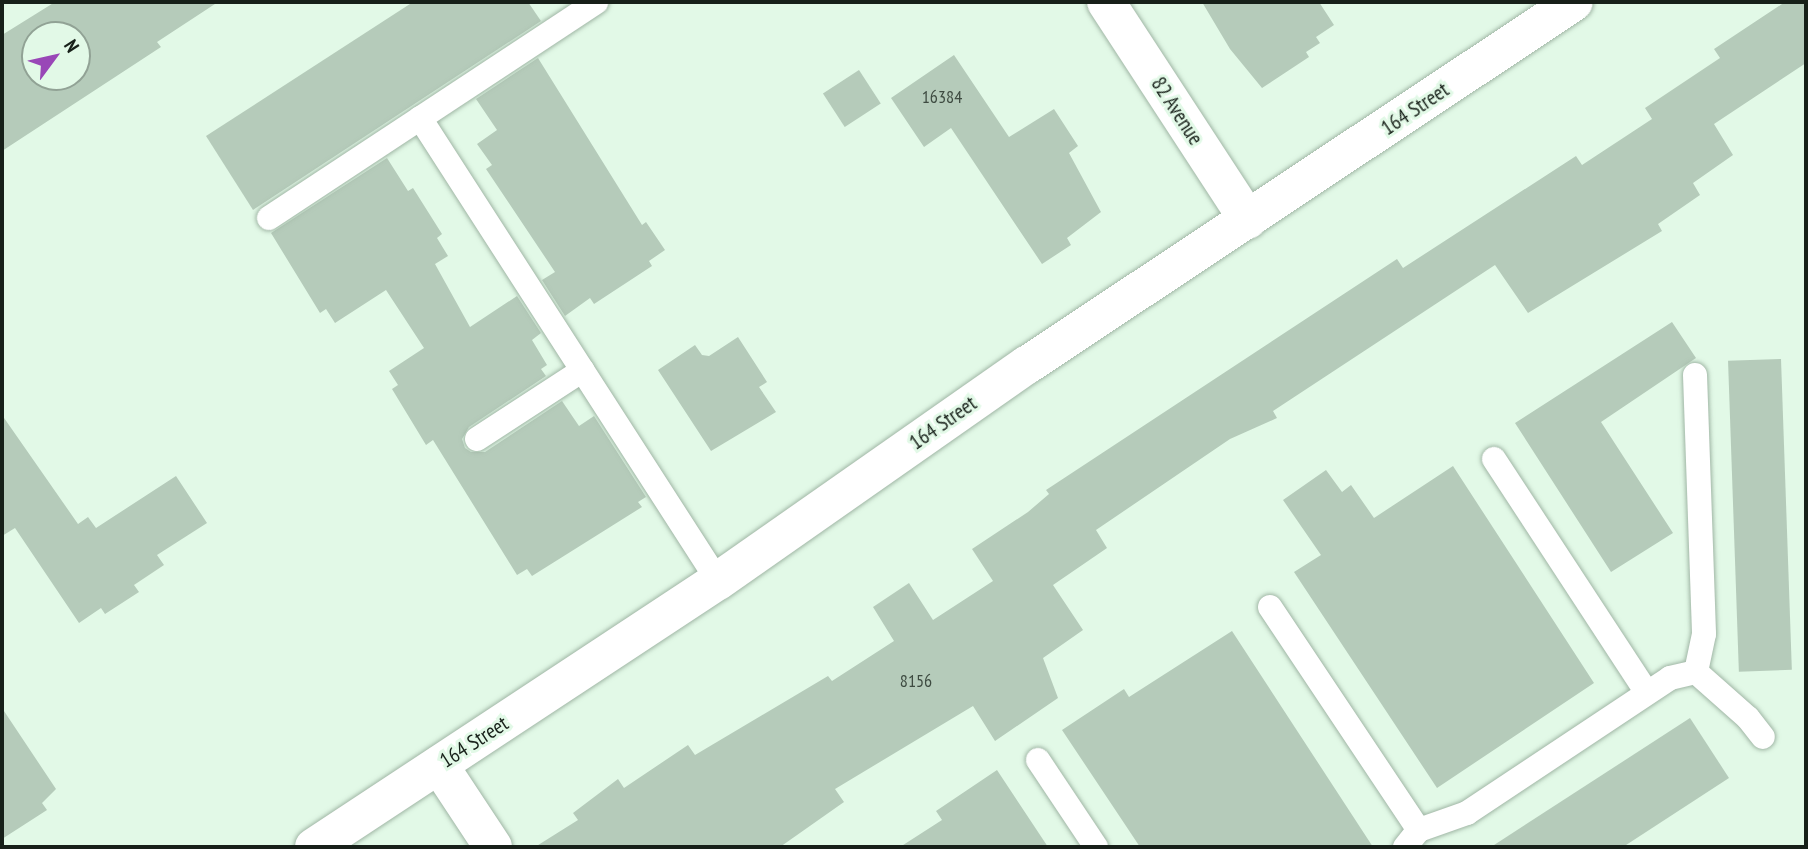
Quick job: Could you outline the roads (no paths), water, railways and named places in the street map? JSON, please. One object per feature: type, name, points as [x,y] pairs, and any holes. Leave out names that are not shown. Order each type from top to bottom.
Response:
[{"type":"street","name":"82 Avenue","points":[[1106,2],[1248,220]]},
{"type":"street","name":"164 Street","points":[[314,847],[718,580],[1027,365],[1574,2]]},
{"type":"street","points":[[439,765],[493,847]]},
{"type":"lane","points":[[269,218],[596,2]]},
{"type":"lane","points":[[420,118],[718,580]]},
{"type":"lane","points":[[477,439],[583,370]]},
{"type":"lane","points":[[1695,375],[1704,634],[1696,672]]},
{"type":"lane","points":[[1494,459],[1646,691]]},
{"type":"lane","points":[[1270,607],[1412,839],[1467,813],[1646,691],[1671,678],[1696,672]]},
{"type":"lane","points":[[1696,672],[1748,718],[1763,737]]},
{"type":"lane","points":[[1038,760],[1096,847]]}]
